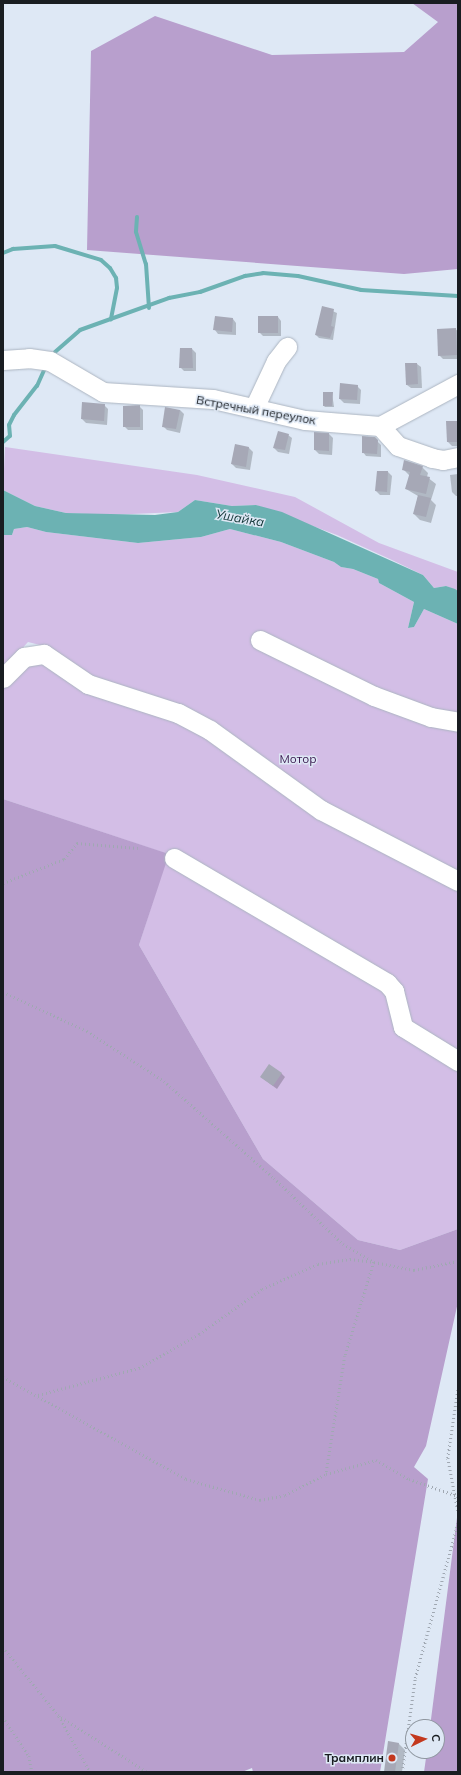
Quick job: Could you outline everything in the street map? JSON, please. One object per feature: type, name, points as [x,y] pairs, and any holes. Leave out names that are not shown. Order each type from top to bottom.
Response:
[{"type":"street","points":[[254,408],[276,361],[287,347]]},
{"type":"street","name":"Встречный переулок","points":[[3,360],[29,358],[50,362],[103,392],[213,399],[305,420],[380,426]]},
{"type":"street","points":[[458,384],[380,426],[398,446],[432,458],[443,460],[458,457]]},
{"type":"street","points":[[260,640],[374,696],[431,717],[458,722]]},
{"type":"street","points":[[3,678],[24,657],[44,654],[88,684],[178,714],[210,730],[321,810],[458,881]]},
{"type":"street","points":[[174,858],[387,983],[394,991],[403,1027],[458,1061]]},
{"type":"path","points":[[3,883],[64,859],[77,843],[138,848]]},
{"type":"path","points":[[3,992],[87,1031],[164,1081],[274,1178],[343,1244],[374,1262]]},
{"type":"path","points":[[38,1395],[139,1368],[199,1334],[262,1289],[318,1264],[350,1259],[414,1270],[458,1261]]},
{"type":"path","points":[[326,1474],[345,1356],[374,1262]]},
{"type":"path","points":[[3,1377],[186,1478],[260,1500],[285,1495],[326,1474],[376,1460],[409,1479],[456,1496]]},
{"type":"path","points":[[458,1390],[448,1458],[458,1511]]},
{"type":"path","points":[[402,1772],[415,1678],[458,1522]]},
{"type":"path","points":[[3,1647],[58,1715],[90,1772]]},
{"type":"path","points":[[58,1715],[147,1772]]},
{"type":"path","points":[[3,1717],[30,1756],[32,1772]]},
{"type":"green space","points":[[5,447],[197,475],[295,497],[379,543],[458,572],[458,591],[446,586],[434,588],[423,575],[392,560],[337,535],[256,505],[232,506],[195,500],[178,512],[109,515],[66,513],[35,506],[3,490]]},
{"type":"green space","name":"Мотор","points":[[27,527],[46,532],[138,543],[201,537],[230,529],[281,542],[334,562],[341,567],[353,569],[378,579],[379,583],[414,602],[408,628],[414,627],[424,609],[458,624],[458,1229],[400,1250],[358,1240],[263,1159],[139,945],[168,854],[3,799],[3,683],[44,646],[28,642],[3,669],[3,535],[12,535],[14,529]]},
{"type":"shaded area","points":[[412,3],[458,3],[458,269],[404,274],[87,250],[91,51],[155,16],[272,55],[404,52],[438,22]]},
{"type":"shaded area","points":[[3,799],[169,854],[139,945],[263,1159],[358,1240],[400,1250],[458,1229],[458,1302],[426,1446],[414,1467],[428,1479],[380,1772],[253,1772],[252,1768],[242,1772],[3,1772]]},
{"type":"shaded area","points":[[458,1510],[458,1772],[424,1772],[426,1759],[445,1759],[445,1719],[431,1719]]},
{"type":"water","name":"Ушайка","points":[[3,490],[35,506],[66,513],[155,515],[178,512],[195,500],[232,506],[256,505],[282,512],[423,575],[434,588],[446,586],[455,589],[458,591],[458,624],[424,609],[414,627],[408,628],[414,602],[379,583],[378,579],[353,569],[341,567],[334,562],[281,542],[230,529],[201,537],[138,543],[46,532],[27,527],[14,529],[12,535],[3,535]]},
{"type":"building","points":[[322,306],[334,309],[331,326],[334,327],[330,338],[315,335]]},
{"type":"building","points":[[215,316],[233,318],[232,332],[213,330]]},
{"type":"building","points":[[258,316],[278,316],[278,333],[258,333]]},
{"type":"building","points":[[456,328],[457,355],[438,356],[437,329]]},
{"type":"building","points":[[180,348],[192,348],[193,368],[179,368]]},
{"type":"building","points":[[405,363],[417,363],[418,384],[406,385]]},
{"type":"building","points":[[340,383],[358,385],[357,400],[339,399]]},
{"type":"building","points":[[323,392],[333,392],[332,406],[323,406]]},
{"type":"building","points":[[82,402],[105,404],[104,421],[81,419]]},
{"type":"building","points":[[140,405],[140,427],[123,427],[123,406]]},
{"type":"building","points":[[165,407],[180,410],[176,429],[162,427]]},
{"type":"building","points":[[446,421],[458,421],[458,442],[447,442]]},
{"type":"building","points":[[278,431],[289,434],[285,450],[273,448]]},
{"type":"building","points":[[314,432],[329,433],[329,451],[314,450]]},
{"type":"building","points":[[362,436],[375,437],[378,440],[377,454],[362,453]]},
{"type":"building","points":[[235,444],[249,447],[246,467],[231,464]]},
{"type":"building","points":[[404,460],[423,466],[420,475],[430,477],[426,494],[405,489],[410,472],[402,470]]},
{"type":"building","points":[[377,471],[388,471],[387,492],[375,491]]},
{"type":"building","points":[[418,495],[431,498],[426,517],[413,514]]},
{"type":"building","points":[[269,1064],[282,1073],[273,1086],[260,1077]]},
{"type":"building","name":"Трамплин","points":[[388,1741],[399,1743],[395,1772],[384,1772]]},
{"type":"waterway","points":[[137,217],[136,232],[146,264],[149,308]]},
{"type":"waterway","points":[[3,253],[13,249],[55,246],[101,260],[110,268],[116,278],[117,288],[111,319]]},
{"type":"waterway","points":[[55,352],[80,330],[169,298],[200,292],[245,276],[263,273],[298,276],[361,290],[458,296]]},
{"type":"waterway","points":[[3,442],[10,436],[9,425],[14,415],[37,386],[45,368]]},
{"type":"place","name":"Трамплин","points":[[392,1758]]}]
